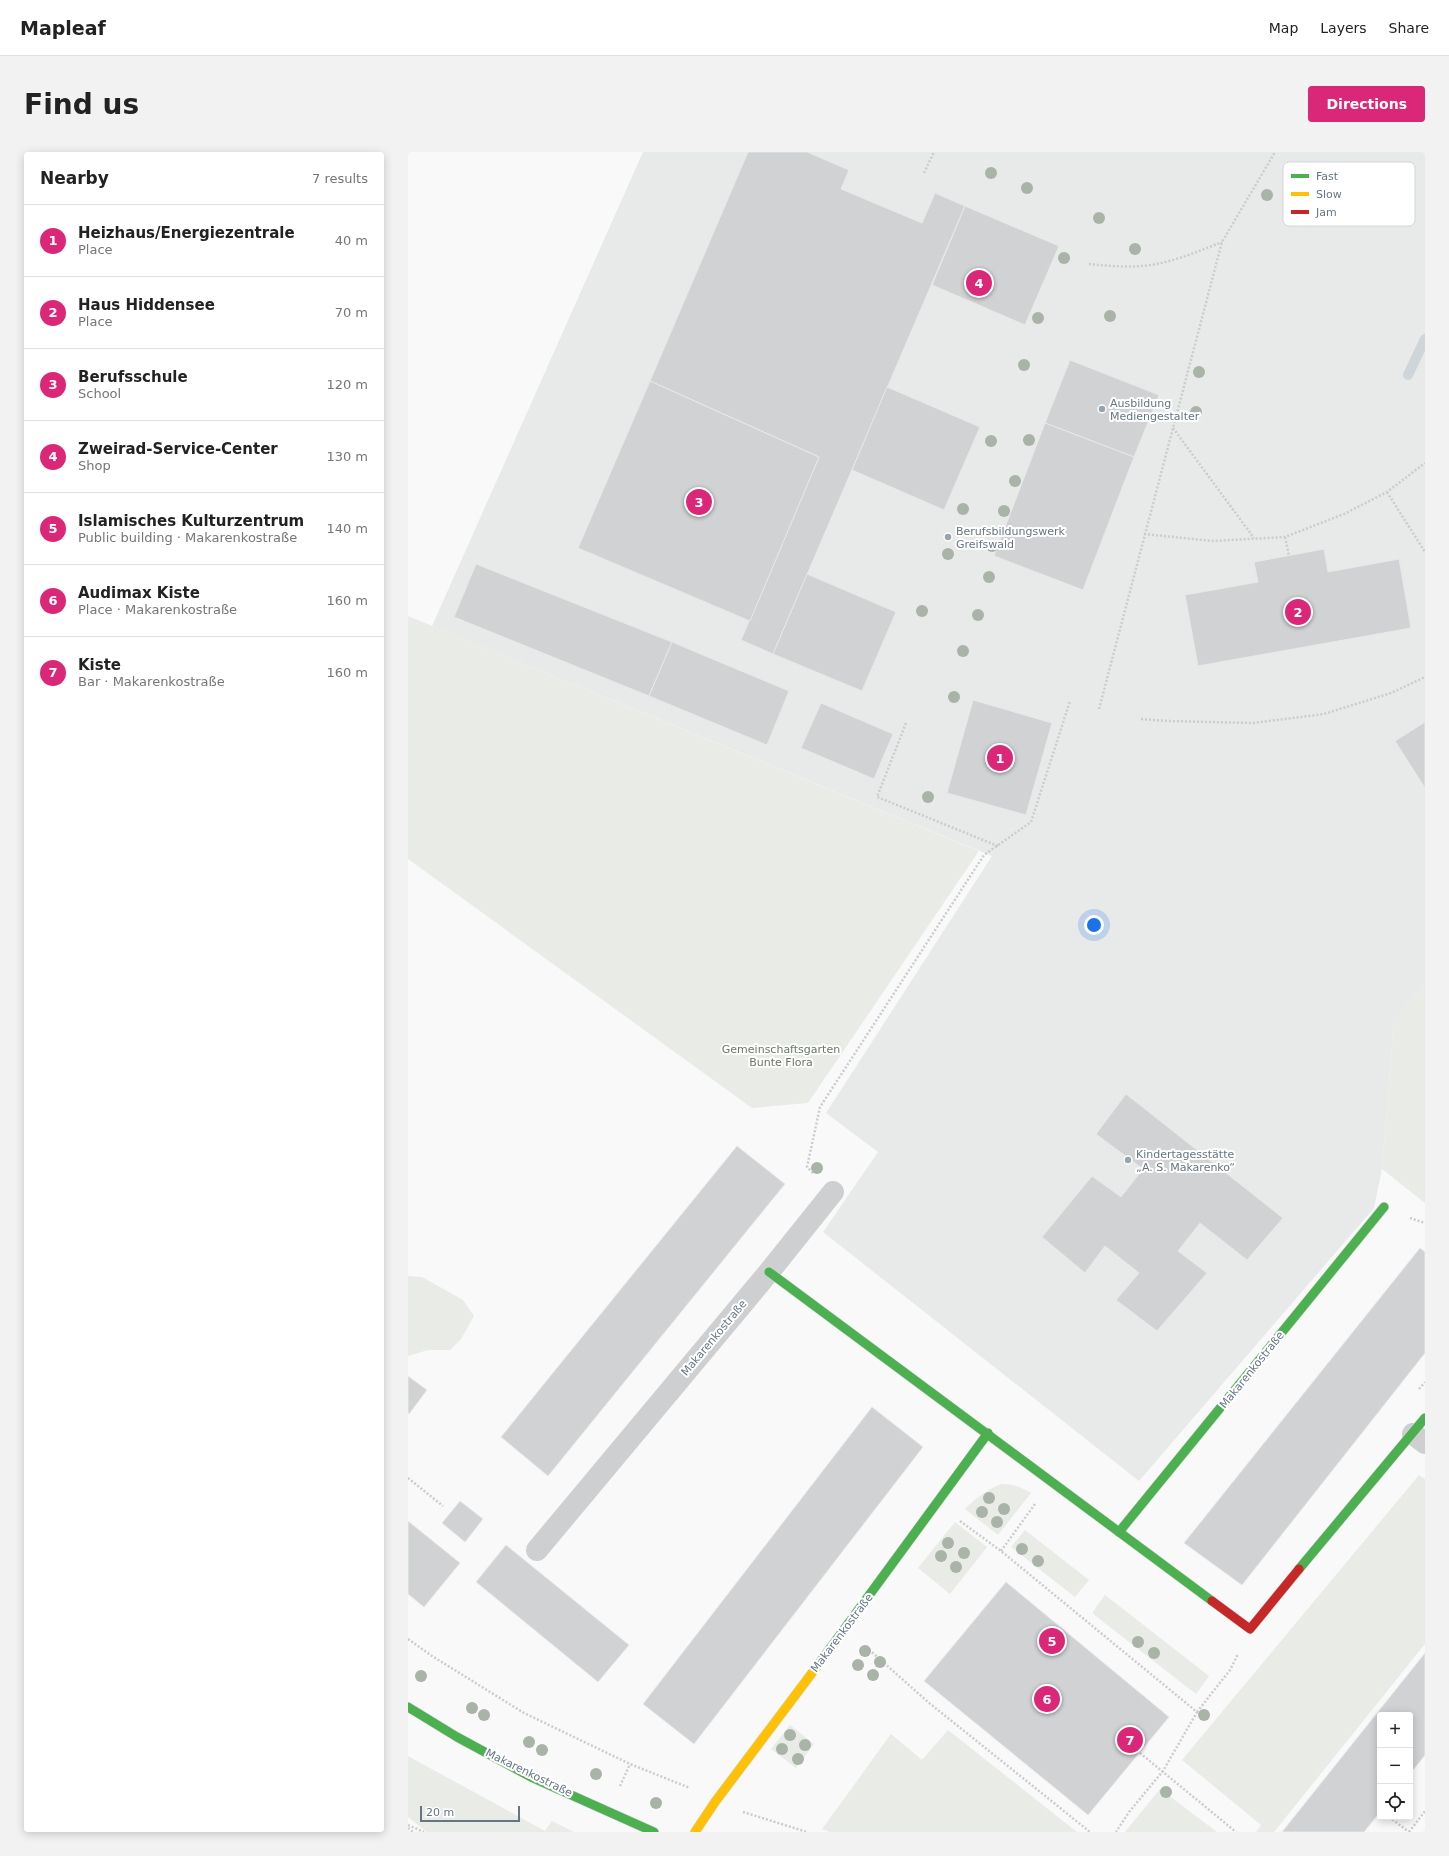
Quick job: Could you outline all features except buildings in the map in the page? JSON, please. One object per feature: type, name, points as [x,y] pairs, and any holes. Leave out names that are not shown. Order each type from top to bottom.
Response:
[{"type":"street","name":"Makarenkostraße","points":[[537,1550],[769,1272],[833,1192]]},
{"type":"street","name":"Makarenkostraße","points":[[1119,1532],[1384,1207]]},
{"type":"street","points":[[769,1272],[988,1433],[1250,1629],[1421,1432]]},
{"type":"street","name":"Makarenkostraße","points":[[695,1832],[715,1802],[845,1629],[988,1433]]},
{"type":"street","name":"Makarenkostraße","points":[[408,1706],[457,1736],[533,1778],[654,1832]]},
{"type":"path","points":[[924,173],[934,152]]},
{"type":"path","points":[[1099,709],[1222,242],[1275,152]]},
{"type":"path","points":[[1089,264],[1113,266],[1151,265],[1193,254],[1222,242]]},
{"type":"path","points":[[1173,428],[1254,538]]},
{"type":"path","points":[[1144,534],[1213,541],[1285,537],[1344,514],[1387,492],[1425,463]]},
{"type":"path","points":[[1387,492],[1425,552]]},
{"type":"path","points":[[1285,537],[1289,556]]},
{"type":"path","points":[[1141,719],[1253,723],[1324,714],[1391,693],[1425,678]]},
{"type":"path","points":[[806,1167],[820,1107],[984,855],[999,846],[1031,822],[1070,701]]},
{"type":"path","points":[[906,722],[877,797],[999,846]]},
{"type":"path","points":[[408,1478],[443,1506]]},
{"type":"path","points":[[1001,1551],[1052,1481]]},
{"type":"path","points":[[937,1503],[1001,1551],[1197,1712]]},
{"type":"path","points":[[845,1629],[928,1702],[1090,1832]]},
{"type":"path","points":[[1116,1832],[1163,1771],[1197,1712],[1230,1670],[1250,1629]]},
{"type":"path","points":[[408,1639],[432,1656],[524,1713],[630,1764],[688,1787],[715,1802],[807,1832]]},
{"type":"path","points":[[1140,1753],[1236,1832]]},
{"type":"path","points":[[1393,1820],[1409,1832],[1425,1811]]},
{"type":"path","points":[[408,1825],[424,1832]]},
{"type":"path","points":[[408,1828],[413,1832]]},
{"type":"shaded area","name":"Berufsbildungswerk Greifswald","points":[[643,152],[1425,152],[1425,985],[1394,1020],[1382,1169],[1374,1208],[1139,1481],[823,1232],[878,1152],[826,1113],[992,856],[432,626]]},
{"type":"green space","name":"Gemeinschaftsgarten Bunte Flora","points":[[408,616],[979,851],[808,1103],[752,1108],[408,859]]},
{"type":"green space","points":[[1425,985],[1425,1203],[1382,1169],[1394,1020]]},
{"type":"green space","points":[[408,1276],[422,1277],[463,1300],[474,1316],[461,1339],[450,1350],[428,1350],[408,1356]]},
{"type":"green space","points":[[1419,1475],[1425,1479],[1425,1644],[1274,1832],[1256,1832],[1261,1825],[1182,1760]]},
{"type":"green space","points":[[1001,1484],[1017,1486],[1031,1493],[998,1535],[965,1509],[973,1501]]},
{"type":"green space","points":[[955,1522],[987,1547],[950,1594],[918,1568]]},
{"type":"green space","points":[[1025,1530],[1089,1580],[1075,1597],[1011,1547]]},
{"type":"green space","points":[[1105,1595],[1209,1676],[1196,1694],[1092,1613]]},
{"type":"green space","points":[[790,1725],[814,1744],[796,1768],[771,1749]]},
{"type":"green space","points":[[948,1730],[1077,1832],[830,1832],[822,1829],[891,1734],[922,1760]]},
{"type":"green space","points":[[408,1756],[545,1831],[552,1821],[574,1832],[427,1832],[408,1817]]},
{"type":"green space","points":[[1160,1789],[1217,1832],[1125,1832]]},
{"type":"waterway","points":[[1408,375],[1425,339]]},
{"type":"traffic: fast","points":[[1119,1532],[1384,1207]]},
{"type":"traffic: fast","points":[[769,1272],[1212,1601]]},
{"type":"traffic: fast","points":[[1299,1569],[1425,1418]]},
{"type":"traffic: fast","points":[[818,1665],[988,1433]]},
{"type":"traffic: fast","points":[[408,1707],[457,1737],[533,1778],[654,1832]]},
{"type":"traffic: slow","points":[[695,1832],[715,1802],[818,1665]]},
{"type":"traffic: jam","points":[[1212,1601],[1250,1629],[1299,1569]]},
{"type":"place","name":"Zweirad-Service-Center","points":[[979,283]]},
{"type":"place","name":"Ausbildung Mediengestalter","points":[[1102,409]]},
{"type":"place","name":"Berufsschule","points":[[699,502]]},
{"type":"place","name":"Berufsbildungswerk Greifswald","points":[[948,537]]},
{"type":"place","name":"Haus Hiddensee","points":[[1298,612]]},
{"type":"place","name":"Heizhaus/Energiezentrale","points":[[1000,758]]},
{"type":"place","name":"Kindertagesstätte „A. S. Makarenko“","points":[[1128,1160]]},
{"type":"place","name":"Islamisches Kulturzentrum","points":[[1052,1641]]},
{"type":"place","name":"Audimax Kiste","points":[[1047,1699]]},
{"type":"place","name":"Kiste","points":[[1130,1740]]}]
